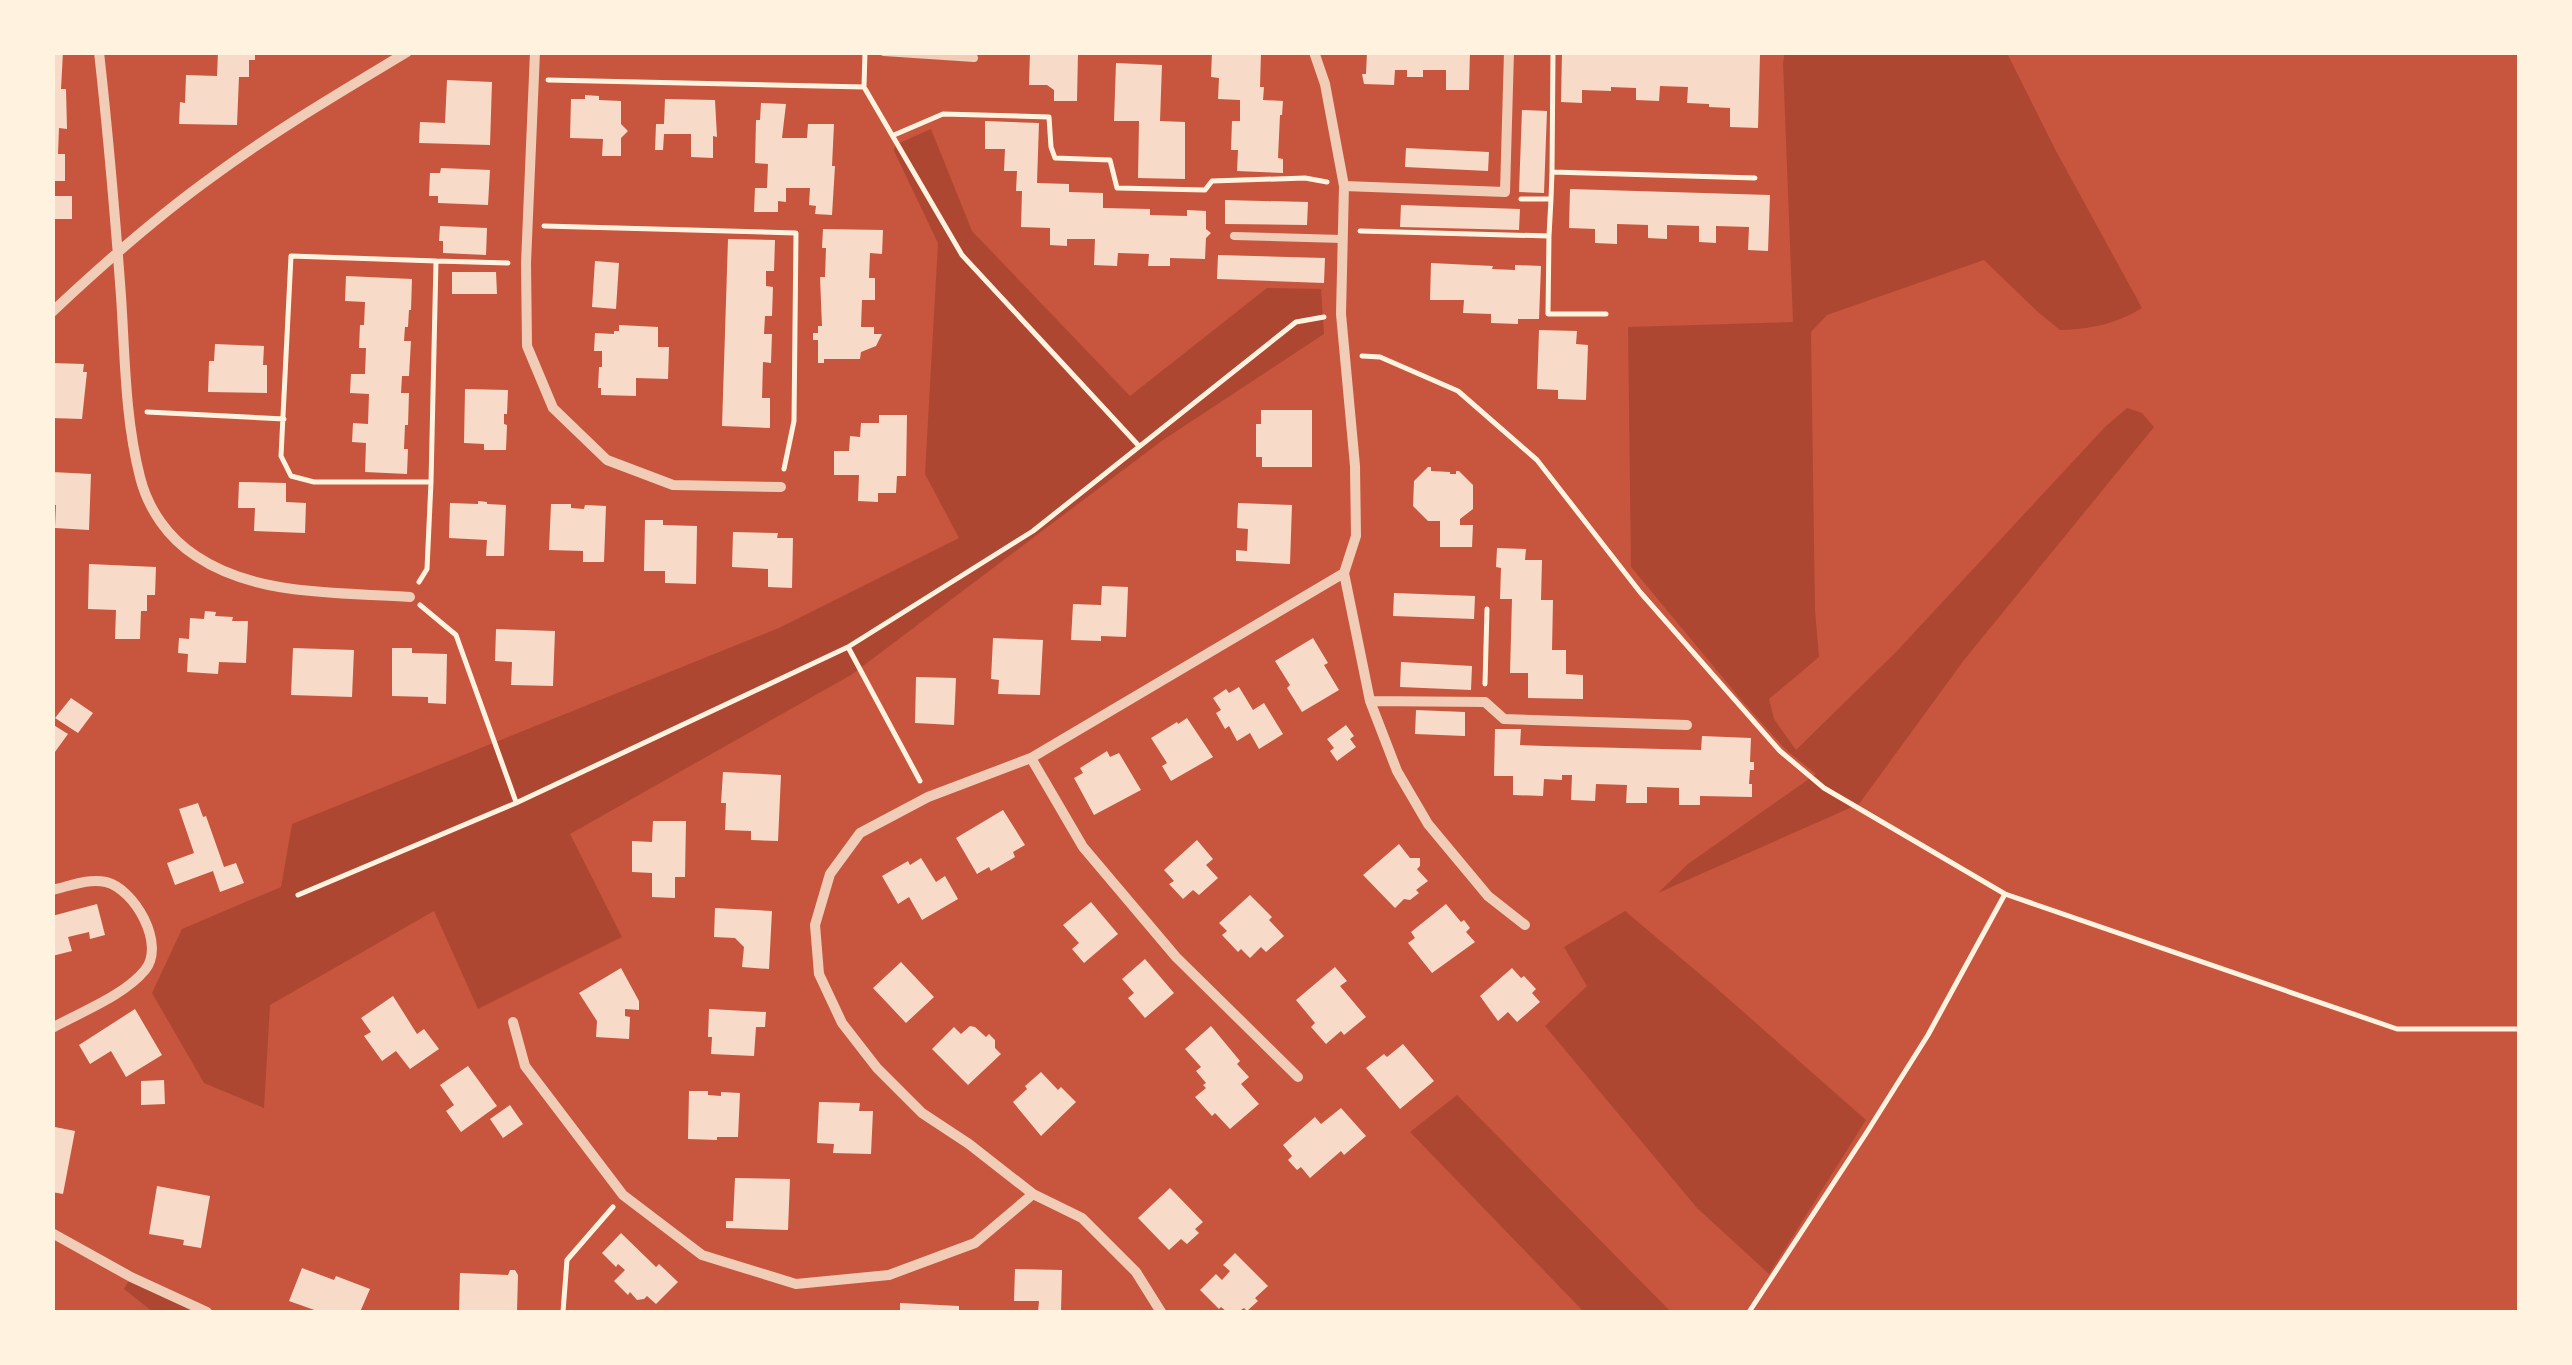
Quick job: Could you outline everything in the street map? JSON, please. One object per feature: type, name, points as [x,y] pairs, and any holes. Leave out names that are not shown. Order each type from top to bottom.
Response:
[{"type":"street","points":[[100,52],[128,411],[140,480],[158,521],[195,556],[244,580],[302,590],[410,596]]},
{"type":"street","points":[[52,312],[118,250],[212,176],[408,52]]},
{"type":"street","points":[[534,52],[527,346],[552,408],[606,460],[673,485],[781,487]]},
{"type":"street","points":[[1314,52],[1325,84],[1344,186],[1341,314],[1355,466],[1356,536],[1344,573],[1370,701],[1397,771],[1428,824],[1488,896],[1525,926]]},
{"type":"street","points":[[1344,186],[1506,192],[1509,52]]},
{"type":"street","points":[[1161,1312],[1136,1272],[1082,1218],[1034,1194],[922,1113],[877,1068],[842,1023],[819,974],[815,926],[830,874],[860,833],[928,796],[1030,758],[1344,573]]},
{"type":"street","points":[[1370,701],[1485,702],[1504,720],[1687,725]]},
{"type":"street","points":[[1030,758],[1082,847],[1176,957],[1298,1077]]},
{"type":"street","points":[[52,890],[89,881],[108,882],[123,889],[148,925],[152,941],[152,958],[130,986],[52,1028]]},
{"type":"street","points":[[513,1022],[525,1066],[624,1195],[702,1255],[796,1284],[889,1275],[975,1243],[1034,1194]]},
{"type":"street","points":[[52,1233],[132,1278],[207,1312]]},
{"type":"lane","points":[[884,52],[974,58]]},
{"type":"lane","points":[[1234,236],[1342,235]]},
{"type":"path","points":[[865,52],[864,88],[962,255],[1140,446]]},
{"type":"path","points":[[1553,52],[1548,314],[1606,314]]},
{"type":"path","points":[[535,80],[864,88]]},
{"type":"path","points":[[894,135],[943,114],[1049,117],[1055,158],[1110,160],[1116,188],[1205,190],[1212,181],[1305,178],[1344,186]]},
{"type":"path","points":[[1552,172],[1755,178]]},
{"type":"path","points":[[1506,192],[1515,199],[1551,199]]},
{"type":"path","points":[[528,225],[796,233],[794,421],[781,487]]},
{"type":"path","points":[[1342,235],[1548,236]]},
{"type":"path","points":[[431,482],[314,482],[291,476],[281,456],[291,256],[526,263]]},
{"type":"path","points":[[436,261],[427,569],[410,596],[456,634],[516,803]]},
{"type":"path","points":[[298,896],[516,803],[848,647],[1034,531],[1296,322],[1341,314]]},
{"type":"path","points":[[1344,355],[1380,357],[1458,392],[1536,460],[1640,592],[1780,751],[1824,788],[2005,894],[2397,1029],[2520,1029]]},
{"type":"path","points":[[128,411],[284,419]]},
{"type":"path","points":[[1485,702],[1487,609]]},
{"type":"path","points":[[848,647],[928,796]]},
{"type":"path","points":[[1748,1312],[1928,1035],[2005,894]]},
{"type":"path","points":[[563,1312],[568,1260],[624,1195]]},
{"type":"shaded area","points":[[1785,52],[2007,53],[2142,308],[2103,325],[2060,330],[1984,260],[1827,315],[1811,332],[1819,657],[1769,699],[1774,719],[1796,750],[1897,651],[2105,427],[2127,408],[2142,413],[2154,427],[1964,660],[1859,804],[1658,893],[1688,864],[1816,774],[1786,750],[1743,702],[1631,567],[1628,327],[1793,322]]},
{"type":"shaded area","points":[[931,129],[972,231],[1130,396],[1267,288],[1321,289],[1324,334],[1163,440],[851,675],[570,834],[622,937],[478,1009],[434,911],[270,1005],[264,1108],[204,1083],[152,993],[182,929],[281,887],[292,824],[779,628],[959,538],[925,474],[938,243],[894,151],[895,145]]},
{"type":"shaded area","points":[[1625,911],[1866,1120],[1769,1274],[1697,1208],[1545,1026],[1587,986],[1564,947]]},
{"type":"shaded area","points":[[1457,1095],[1671,1312],[1584,1312],[1410,1132]]},
{"type":"shaded area","points":[[131,1277],[207,1312],[153,1312],[124,1289]]},
{"type":"building","points":[[52,52],[63,52],[61,89],[66,89],[67,129],[59,128],[58,154],[65,154],[65,181],[52,181]]},
{"type":"building","points":[[218,52],[255,52],[255,60],[249,60],[249,77],[239,77],[237,125],[179,124],[186,75],[217,76]]},
{"type":"building","points":[[1030,52],[1078,52],[1077,101],[1054,101],[1054,90],[1047,85],[1029,85]]},
{"type":"building","points":[[1212,52],[1261,52],[1263,100],[1283,101],[1278,158],[1283,159],[1283,173],[1237,171],[1238,150],[1231,150],[1232,121],[1240,121],[1240,100],[1218,99],[1219,78],[1211,77]]},
{"type":"building","points":[[1367,52],[1470,52],[1469,90],[1446,90],[1446,70],[1423,70],[1423,77],[1407,77],[1407,70],[1395,70],[1394,85],[1364,84]]},
{"type":"building","points":[[1562,52],[1760,54],[1758,128],[1730,127],[1730,108],[1687,103],[1688,87],[1660,86],[1659,101],[1636,100],[1636,88],[1611,87],[1611,91],[1582,90],[1582,103],[1561,102]]},
{"type":"building","points":[[1116,63],[1162,65],[1160,121],[1185,122],[1185,179],[1138,178],[1139,121],[1114,121]]},
{"type":"building","points":[[447,80],[492,82],[490,145],[419,143],[420,122],[445,123]]},
{"type":"building","points":[[585,95],[621,101],[621,124],[628,131],[621,138],[621,156],[602,156],[603,139],[570,138],[571,99],[585,99]]},
{"type":"building","points":[[665,99],[715,100],[717,137],[713,136],[713,158],[691,157],[691,134],[664,134],[663,150],[655,150],[656,124],[664,124]]},
{"type":"building","points":[[761,103],[786,104],[782,138],[807,138],[808,124],[834,124],[832,215],[815,214],[816,206],[809,205],[810,188],[786,188],[786,202],[778,201],[778,212],[754,212],[755,188],[767,188],[768,164],[755,163],[756,120],[760,120]]},
{"type":"building","points":[[1522,110],[1547,111],[1544,193],[1519,192]]},
{"type":"building","points":[[985,121],[1039,123],[1037,183],[1069,184],[1069,192],[1103,193],[1103,208],[1150,209],[1150,215],[1187,216],[1187,210],[1206,211],[1206,229],[1211,233],[1206,238],[1205,259],[1170,258],[1170,266],[1148,266],[1149,254],[1118,253],[1117,266],[1094,265],[1095,239],[1067,239],[1067,246],[1050,245],[1050,228],[1021,227],[1022,191],[1016,191],[1017,171],[1004,171],[1005,149],[985,149]]},
{"type":"building","points":[[1406,148],[1489,152],[1488,171],[1405,167]]},
{"type":"building","points":[[441,168],[490,170],[488,205],[438,203],[438,196],[429,196],[430,173],[440,173]]},
{"type":"building","points":[[1570,189],[1770,195],[1768,251],[1748,250],[1749,227],[1716,226],[1716,243],[1699,242],[1699,226],[1667,225],[1667,239],[1648,238],[1648,225],[1617,224],[1617,244],[1595,243],[1595,229],[1569,228]]},
{"type":"building","points":[[52,196],[72,196],[72,219],[52,219]]},
{"type":"building","points":[[1225,200],[1308,202],[1307,225],[1225,224]]},
{"type":"building","points":[[1401,205],[1520,209],[1519,230],[1400,227]]},
{"type":"building","points":[[440,226],[487,228],[486,255],[443,253]]},
{"type":"building","points":[[823,229],[883,230],[882,254],[870,253],[869,278],[875,278],[875,300],[862,300],[861,327],[874,327],[874,334],[882,334],[876,346],[861,352],[860,359],[824,359],[824,363],[818,363],[818,340],[813,340],[813,333],[818,333],[818,326],[822,326],[820,277],[825,277],[826,248],[822,248]]},
{"type":"building","points":[[728,239],[775,240],[774,271],[766,271],[766,286],[773,287],[772,316],[765,316],[764,334],[772,334],[771,363],[763,362],[762,398],[770,398],[770,428],[722,426]]},
{"type":"building","points":[[1218,255],[1325,258],[1324,283],[1217,279]]},
{"type":"building","points":[[595,261],[619,263],[616,309],[592,307]]},
{"type":"building","points":[[1431,263],[1515,270],[1515,265],[1541,266],[1539,319],[1518,319],[1518,324],[1491,323],[1491,314],[1463,313],[1464,300],[1430,300]]},
{"type":"building","points":[[452,272],[496,272],[497,294],[452,294]]},
{"type":"building","points":[[346,276],[412,279],[404,341],[411,341],[409,376],[402,376],[401,393],[409,393],[404,449],[408,449],[407,474],[365,472],[366,443],[352,442],[353,423],[368,424],[369,394],[350,393],[351,374],[365,374],[366,348],[359,348],[365,302],[345,301]]},
{"type":"building","points":[[619,325],[658,327],[658,347],[669,347],[668,379],[636,378],[636,396],[601,395],[598,388],[602,351],[594,351],[595,333],[614,334]]},
{"type":"building","points":[[1539,330],[1577,331],[1576,344],[1588,345],[1586,400],[1558,399],[1558,390],[1537,389]]},
{"type":"building","points":[[215,344],[264,346],[267,393],[208,392],[209,361],[214,361]]},
{"type":"building","points":[[52,363],[84,364],[83,372],[87,372],[82,419],[52,418]]},
{"type":"building","points":[[465,389],[508,390],[504,414],[506,450],[484,450],[484,444],[464,443]]},
{"type":"building","points":[[1261,410],[1312,410],[1312,467],[1262,467],[1262,457],[1256,457],[1256,424],[1261,424]]},
{"type":"building","points":[[879,415],[907,415],[906,476],[897,476],[896,493],[878,493],[878,502],[858,501],[859,475],[834,475],[834,451],[849,451],[850,436],[860,437],[861,423],[879,423]]},
{"type":"building","points":[[1428,467],[1450,474],[1459,471],[1473,485],[1473,509],[1460,519],[1460,525],[1473,525],[1472,547],[1440,547],[1440,521],[1428,521],[1413,506],[1414,481]]},
{"type":"building","points":[[52,472],[91,474],[89,530],[55,528]]},
{"type":"building","points":[[239,482],[286,483],[286,502],[306,503],[305,533],[254,531],[255,508],[238,508]]},
{"type":"building","points":[[450,503],[506,505],[504,556],[486,556],[487,540],[449,538]]},
{"type":"building","points":[[1238,503],[1292,505],[1290,564],[1236,561],[1236,550],[1247,551],[1248,529],[1237,528]]},
{"type":"building","points":[[551,504],[584,509],[585,505],[606,506],[604,562],[583,562],[583,551],[549,550]]},
{"type":"building","points":[[645,520],[697,526],[696,584],[665,583],[665,571],[644,571]]},
{"type":"building","points":[[733,532],[778,533],[777,538],[793,538],[792,588],[768,587],[768,569],[732,567]]},
{"type":"building","points":[[1497,548],[1526,549],[1525,560],[1542,560],[1541,600],[1553,600],[1552,650],[1566,650],[1566,674],[1583,675],[1583,699],[1528,698],[1528,673],[1510,673],[1512,599],[1500,599]]},
{"type":"building","points":[[89,564],[156,567],[155,595],[147,595],[147,611],[141,611],[140,639],[115,639],[116,610],[88,609]]},
{"type":"building","points":[[1102,586],[1128,587],[1126,637],[1071,640],[1073,604],[1101,605]]},
{"type":"building","points":[[1394,593],[1475,596],[1474,619],[1393,616]]},
{"type":"building","points":[[205,611],[233,617],[232,621],[248,621],[246,663],[219,662],[218,674],[187,672],[188,654],[178,653],[179,638],[189,639],[190,618],[204,619]]},
{"type":"building","points":[[496,629],[555,631],[553,686],[511,685],[512,662],[495,661]]},
{"type":"building","points":[[993,638],[1043,640],[1040,695],[998,694],[999,680],[991,679]]},
{"type":"building","points":[[1313,638],[1339,690],[1302,712],[1275,661]]},
{"type":"building","points":[[293,648],[354,650],[352,697],[291,695]]},
{"type":"building","points":[[392,648],[447,654],[446,704],[428,703],[428,697],[392,696]]},
{"type":"building","points":[[1401,662],[1472,666],[1471,690],[1400,687]]},
{"type":"building","points":[[916,677],[956,678],[954,725],[915,723]]},
{"type":"building","points":[[1239,687],[1253,710],[1264,703],[1283,734],[1259,749],[1250,733],[1237,741],[1216,713],[1221,710],[1213,698],[1226,689],[1229,693]]},
{"type":"building","points":[[71,698],[93,713],[78,733],[55,718]]},
{"type":"building","points":[[1416,710],[1465,712],[1465,736],[1415,734]]},
{"type":"building","points":[[1187,718],[1213,757],[1171,781],[1162,766],[1167,763],[1151,738]]},
{"type":"building","points":[[52,724],[68,734],[52,756]]},
{"type":"building","points":[[1346,725],[1356,747],[1337,761],[1327,739]]},
{"type":"building","points":[[1495,729],[1521,729],[1520,745],[1545,746],[1701,750],[1702,736],[1751,738],[1752,797],[1700,796],[1700,805],[1679,805],[1679,788],[1647,787],[1647,803],[1626,803],[1627,785],[1596,784],[1595,801],[1571,800],[1572,775],[1562,775],[1562,780],[1544,779],[1543,796],[1513,795],[1513,776],[1494,776]]},
{"type":"building","points":[[1107,751],[1110,757],[1119,753],[1141,790],[1094,815],[1074,778],[1083,773],[1080,768]]},
{"type":"building","points":[[723,772],[781,775],[778,841],[751,840],[751,831],[725,830],[726,803],[721,803]]},
{"type":"building","points":[[198,803],[224,867],[236,863],[244,883],[220,892],[213,871],[175,885],[167,863],[194,853],[179,809]]},
{"type":"building","points":[[1003,810],[1025,845],[1013,852],[1015,857],[977,874],[956,838]]},
{"type":"building","points":[[653,821],[686,821],[685,877],[675,877],[675,898],[652,897],[652,873],[632,872],[632,841],[652,842]]},
{"type":"building","points":[[1197,840],[1213,859],[1206,865],[1218,878],[1199,895],[1193,890],[1183,899],[1169,884],[1174,881],[1164,870]]},
{"type":"building","points":[[1399,844],[1410,858],[1420,858],[1417,869],[1428,881],[1416,890],[1419,893],[1395,908],[1363,875]]},
{"type":"building","points":[[921,858],[936,882],[945,876],[958,899],[922,920],[909,897],[898,904],[882,876]]},
{"type":"building","points":[[1250,895],[1284,936],[1266,952],[1261,947],[1250,958],[1222,935],[1227,931],[1219,923]]},
{"type":"building","points":[[1091,902],[1118,934],[1084,963],[1072,949],[1079,943],[1063,925]]},
{"type":"building","points":[[97,904],[105,935],[90,939],[89,932],[68,937],[72,951],[52,956],[52,916]]},
{"type":"building","points":[[1446,904],[1461,922],[1464,920],[1470,928],[1466,932],[1475,942],[1432,973],[1408,943],[1415,938],[1411,932]]},
{"type":"building","points":[[715,908],[772,911],[769,969],[742,967],[744,947],[735,938],[714,937]]},
{"type":"building","points":[[1145,959],[1174,993],[1145,1018],[1128,998],[1134,993],[1122,979]]},
{"type":"building","points":[[901,962],[934,997],[906,1023],[873,988]]},
{"type":"building","points":[[1335,967],[1347,981],[1340,986],[1366,1017],[1326,1044],[1296,1000]]},
{"type":"building","points":[[621,968],[639,1001],[639,1010],[625,1009],[625,1016],[630,1017],[629,1039],[596,1037],[597,1021],[579,993]]},
{"type":"building","points":[[1512,968],[1536,989],[1532,993],[1540,1002],[1517,1022],[1508,1012],[1498,1021],[1480,996]]},
{"type":"building","points":[[393,996],[417,1034],[424,1029],[439,1049],[410,1069],[396,1051],[382,1061],[364,1036],[371,1032],[361,1018]]},
{"type":"building","points":[[135,1009],[162,1055],[126,1077],[111,1051],[90,1064],[79,1045]]},
{"type":"building","points":[[709,1009],[766,1012],[765,1027],[756,1027],[754,1056],[711,1054]]},
{"type":"building","points":[[970,1026],[986,1037],[989,1034],[1001,1054],[968,1085],[932,1049],[954,1027],[961,1034]]},
{"type":"building","points":[[1211,1026],[1240,1061],[1237,1064],[1249,1077],[1241,1084],[1259,1104],[1230,1129],[1195,1097],[1206,1088],[1206,1083],[1196,1071],[1201,1067],[1185,1049]]},
{"type":"building","points":[[1403,1044],[1434,1081],[1400,1109],[1366,1068]]},
{"type":"building","points":[[468,1066],[497,1106],[461,1132],[446,1111],[454,1105],[440,1085]]},
{"type":"building","points":[[1041,1072],[1076,1102],[1041,1136],[1013,1102]]},
{"type":"building","points":[[164,1080],[165,1104],[141,1105],[141,1081]]},
{"type":"building","points":[[689,1091],[721,1096],[721,1092],[740,1093],[738,1137],[688,1139]]},
{"type":"building","points":[[819,1102],[860,1103],[859,1111],[873,1111],[871,1154],[833,1153],[834,1144],[817,1143]]},
{"type":"building","points":[[510,1105],[523,1124],[503,1138],[490,1119]]},
{"type":"building","points":[[1341,1108],[1366,1136],[1310,1178],[1288,1160],[1292,1156],[1283,1145],[1315,1117],[1321,1124]]},
{"type":"building","points":[[55,1127],[75,1131],[63,1194],[52,1192]]},
{"type":"building","points":[[735,1178],[790,1179],[788,1230],[726,1228],[726,1221],[733,1221]]},
{"type":"building","points":[[157,1186],[210,1196],[201,1248],[183,1245],[184,1240],[149,1234]]},
{"type":"building","points":[[1170,1188],[1203,1222],[1195,1229],[1199,1233],[1187,1244],[1181,1239],[1169,1250],[1138,1218]]},
{"type":"building","points":[[621,1233],[678,1282],[656,1304],[647,1296],[637,1300],[614,1281],[625,1270],[602,1253]]},
{"type":"building","points":[[1235,1253],[1268,1286],[1247,1311],[1244,1308],[1227,1312],[1200,1290],[1216,1274],[1222,1280],[1230,1271],[1223,1265]]},
{"type":"building","points":[[302,1268],[370,1289],[360,1312],[320,1312],[289,1301]]},
{"type":"building","points":[[1015,1269],[1062,1270],[1061,1312],[1038,1312],[1039,1301],[1014,1301]]},
{"type":"building","points":[[510,1270],[518,1275],[517,1312],[459,1312],[460,1273],[508,1275]]},
{"type":"building","points":[[900,1303],[959,1306],[959,1312],[900,1312]]}]
